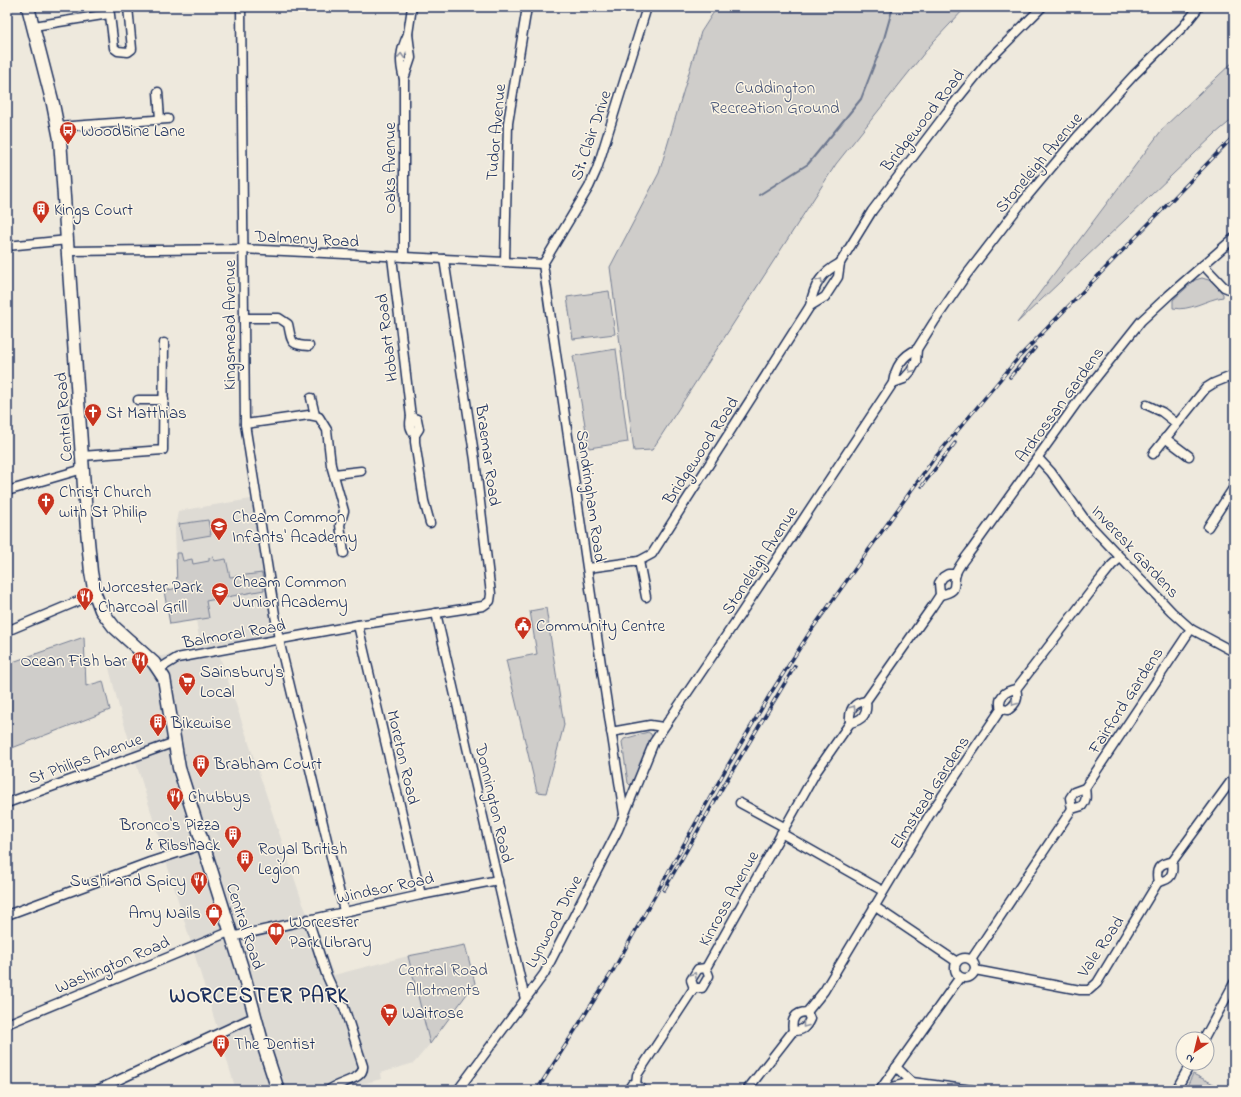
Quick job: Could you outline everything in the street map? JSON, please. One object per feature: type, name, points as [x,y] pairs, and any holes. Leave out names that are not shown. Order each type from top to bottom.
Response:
[{"type":"main road","name":"Central Road","points":[[28,7],[34,26],[58,127],[68,246],[86,530],[95,594],[101,610],[114,627],[159,669],[166,685],[184,787],[242,968],[278,1090]]},
{"type":"street","points":[[34,26],[109,10],[114,48],[118,51],[128,52],[132,49],[128,7]]},
{"type":"street","name":"Kingsmead Avenue","points":[[241,7],[245,424],[279,640],[344,911]]},
{"type":"street","name":"Oaks Avenue","points":[[404,257],[404,79],[400,56],[401,48],[408,34],[412,7]]},
{"type":"street","name":"Tudor Avenue","points":[[505,261],[508,123],[527,7]]},
{"type":"street","name":"St. Clair Drive","points":[[543,264],[590,187],[597,169],[647,7]]},
{"type":"street","name":"Bridgewood Road","points":[[810,306],[825,297],[838,277],[840,263],[872,211],[968,84],[988,61],[1042,7]]},
{"type":"street","name":"Stoneleigh Avenue","points":[[894,384],[904,379],[912,371],[916,362],[917,349],[967,274],[1020,205],[1077,137],[1134,75],[1183,28],[1199,7]]},
{"type":"street","points":[[58,127],[164,119],[158,92]]},
{"type":"street","name":"Ardrossan Gardens","points":[[776,842],[816,772],[850,723],[859,720],[865,715],[867,708],[866,701],[940,595],[952,591],[956,585],[956,574],[1083,394],[1141,321],[1234,238]]},
{"type":"street","name":"Dalmeny Road","points":[[7,246],[244,249],[543,264]]},
{"type":"street","name":"Hobart Road","points":[[392,257],[411,417],[409,423],[410,430],[415,435],[424,501],[430,523]]},
{"type":"street","name":"Braemar Road","points":[[436,613],[483,606],[490,600],[491,594],[475,460],[444,259]]},
{"type":"street","name":"Bridgewood Road","points":[[588,568],[639,561],[652,554],[810,306],[813,290],[826,270],[840,263]]},
{"type":"street","name":"Sandringham Road","points":[[543,264],[624,815]]},
{"type":"street","points":[[1203,265],[1224,287],[1234,291]]},
{"type":"street","points":[[244,318],[282,319],[288,324],[289,336],[292,341],[299,345],[309,346]]},
{"type":"street","points":[[82,456],[164,450],[164,343]]},
{"type":"street","name":"Stoneleigh Avenue","points":[[649,752],[663,727],[740,615],[894,384],[895,372],[900,362],[907,354],[917,349]]},
{"type":"street","points":[[1153,454],[1176,423],[1206,388],[1214,382],[1234,375]]},
{"type":"street","points":[[311,398],[315,415],[322,420],[327,430],[331,466],[348,510],[340,525],[344,553]]},
{"type":"street","points":[[138,400],[164,400]]},
{"type":"street","points":[[1146,405],[1162,412],[1176,423]]},
{"type":"street","points":[[245,424],[315,415]]},
{"type":"street","points":[[1166,438],[1189,456]]},
{"type":"street","name":"Inveresk Gardens","points":[[1038,458],[1051,472],[1086,521],[1190,629],[1232,648]]},
{"type":"street","points":[[7,490],[83,469]]},
{"type":"street","points":[[334,474],[361,471]]},
{"type":"street","points":[[1208,527],[1234,487]]},
{"type":"street","name":"Elmstead Gardens","points":[[807,1012],[824,991],[930,814],[1001,710],[1000,699],[1005,692],[1016,689],[1092,590],[1112,565],[1120,558]]},
{"type":"street","points":[[639,561],[647,577],[646,597]]},
{"type":"street","name":"Ardrossan Gardens","points":[[940,595],[939,583],[943,577],[948,574],[956,574]]},
{"type":"street","points":[[7,631],[95,594]]},
{"type":"street","name":"Balmoral Road","points":[[159,669],[178,658],[358,625],[436,613]]},
{"type":"street","name":"Donnington Road","points":[[436,613],[525,999]]},
{"type":"street","name":"Moreton Road","points":[[358,625],[420,895]]},
{"type":"street","name":"Fairford Gardens","points":[[1072,809],[1070,798],[1074,792],[1085,788],[1190,629]]},
{"type":"street","name":"Elmstead Gardens","points":[[1001,710],[1008,710],[1017,701],[1018,696],[1016,689]]},
{"type":"street","name":"Ardrossan Gardens","points":[[850,723],[849,714],[852,707],[857,702],[866,701]]},
{"type":"street","points":[[611,732],[650,725],[663,727]]},
{"type":"street","name":"St Philips Avenue","points":[[7,803],[175,742]]},
{"type":"street","name":"Lynwood Drive","points":[[458,1090],[544,974],[624,815],[649,752]]},
{"type":"street","name":"Vale Road","points":[[1158,882],[1156,875],[1158,867],[1164,863],[1172,862],[1234,777]]},
{"type":"street","name":"Fairford Gardens","points":[[971,960],[1072,809],[1082,806],[1085,802],[1085,788]]},
{"type":"street","points":[[740,803],[883,891]]},
{"type":"street","name":"Kinross Avenue","points":[[694,988],[702,988],[706,983],[709,976],[706,968],[776,842]]},
{"type":"street","points":[[7,915],[150,862],[202,845]]},
{"type":"street","name":"Vale Road","points":[[975,970],[1080,990],[1089,990],[1097,983],[1158,882],[1167,880],[1171,877],[1174,870],[1172,862]]},
{"type":"street","name":"Windsor Road","points":[[230,934],[498,880]]},
{"type":"street","points":[[874,906],[957,962]]},
{"type":"street","points":[[308,919],[328,979],[335,994],[344,1007],[364,1070],[360,1075],[336,1084],[329,1090]]},
{"type":"street","name":"Washington Road","points":[[7,1024],[230,934]]},
{"type":"street","points":[[880,1090],[960,977],[970,976],[975,970],[971,960],[966,958],[957,962],[955,967],[960,977]]},
{"type":"street","name":"Kinross Avenue","points":[[694,988],[691,980],[693,974],[698,969],[706,968]]},
{"type":"street","points":[[1208,1031],[1234,983]]},
{"type":"street","name":"Kinross Avenue","points":[[636,1084],[637,1075],[694,988]]},
{"type":"street","points":[[747,1090],[792,1031],[793,1017],[801,1012],[807,1012],[810,1019],[806,1027],[801,1031],[792,1031]]},
{"type":"street","points":[[97,1090],[256,1017]]},
{"type":"street","points":[[896,1068],[912,1082]]},
{"type":"street","points":[[1176,1090],[1187,1071]]},
{"type":"street","points":[[880,1090],[912,1082],[972,1090]]},
{"type":"street","points":[[628,1090],[632,1084],[636,1084],[643,1090]]},
{"type":"shaded area","points":[[257,498],[277,637],[217,648],[303,904],[334,975],[408,956],[430,1044],[414,1063],[380,1073],[381,1079],[362,1084],[366,1090],[236,1090],[119,707],[108,664],[201,650],[196,620],[170,624],[164,591],[177,588],[175,529],[178,511]]},
{"type":"green space","name":"Cuddington Recreation Ground","points":[[717,7],[966,7],[933,42],[836,164],[652,450],[634,451],[610,267],[659,173],[701,32]]},
{"type":"green space","points":[[1234,61],[1234,118],[1215,134],[1017,323],[1164,127]]},
{"type":"green space","points":[[1202,278],[1212,281],[1223,294],[1223,297],[1192,307],[1179,309],[1173,308],[1173,300],[1195,280]]},
{"type":"green space","points":[[609,291],[615,334],[573,339],[567,297]]},
{"type":"green space","points":[[616,349],[628,442],[589,448],[573,356]]},
{"type":"green space","points":[[208,520],[211,535],[182,540],[179,524]]},
{"type":"green space","points":[[176,553],[181,553],[183,561],[192,559],[193,564],[209,561],[209,558],[213,557],[214,561],[226,559],[230,577],[262,573],[264,590],[206,601],[209,618],[170,624],[164,591],[177,588]]},
{"type":"green space","points":[[546,608],[564,725],[546,793],[537,792],[506,660],[537,654],[530,611]]},
{"type":"green space","points":[[84,637],[86,686],[103,681],[110,710],[7,750],[7,664]]},
{"type":"green space","points":[[648,732],[651,734],[652,739],[633,783],[630,785],[628,783],[622,742],[624,739]]},
{"type":"green space","name":"Central Road Allotments","points":[[465,945],[475,983],[430,1044],[408,956]]},
{"type":"green space","points":[[1193,1074],[1226,1090],[1185,1090]]},
{"type":"waterway","points":[[759,195],[808,164],[861,99],[883,42],[893,7]]},
{"type":"railway","points":[[537,1090],[614,969],[727,767],[772,691],[810,632],[933,460],[1019,357],[1234,136]]},
{"type":"railway","points":[[1010,377],[1035,348]]},
{"type":"railway","points":[[922,486],[955,443]]},
{"type":"railway","points":[[664,890],[732,771],[795,666]]},
{"type":"place","name":"Woodbine Lane","points":[[68,145]]},
{"type":"place","name":"Kings Court","points":[[41,224]]},
{"type":"place","name":"St Matthias","points":[[93,427]]},
{"type":"place","name":"Christ Church with St Philip","points":[[46,516]]},
{"type":"place","name":"Cheam Common Infants' Academy","points":[[219,541]]},
{"type":"place","name":"Cheam Common Junior Academy","points":[[220,606]]},
{"type":"place","name":"Worcester Park Charcoal Grill","points":[[85,611]]},
{"type":"place","name":"Community Centre","points":[[523,640]]},
{"type":"place","name":"Ocean Fish bar","points":[[140,675]]},
{"type":"place","name":"Sainsbury's Local","points":[[187,696]]},
{"type":"place","name":"Bikewise","points":[[158,737]]},
{"type":"place","name":"Brabham Court","points":[[201,778]]},
{"type":"place","name":"Chubbys","points":[[175,811]]},
{"type":"place","name":"Bronco's Pizza & Ribshack","points":[[233,849]]},
{"type":"place","name":"Royal British Legion","points":[[245,873]]},
{"type":"place","name":"Sushi and Spicy","points":[[199,895]]},
{"type":"place","name":"Amy Nails","points":[[214,927]]},
{"type":"place","name":"Worcester Park Library","points":[[276,946]]},
{"type":"place","name":"Waitrose","points":[[389,1027]]},
{"type":"place","name":"The Dentist","points":[[221,1058]]},
{"type":"district","name":"WORCESTER PARK","points":[[259,995]]}]
